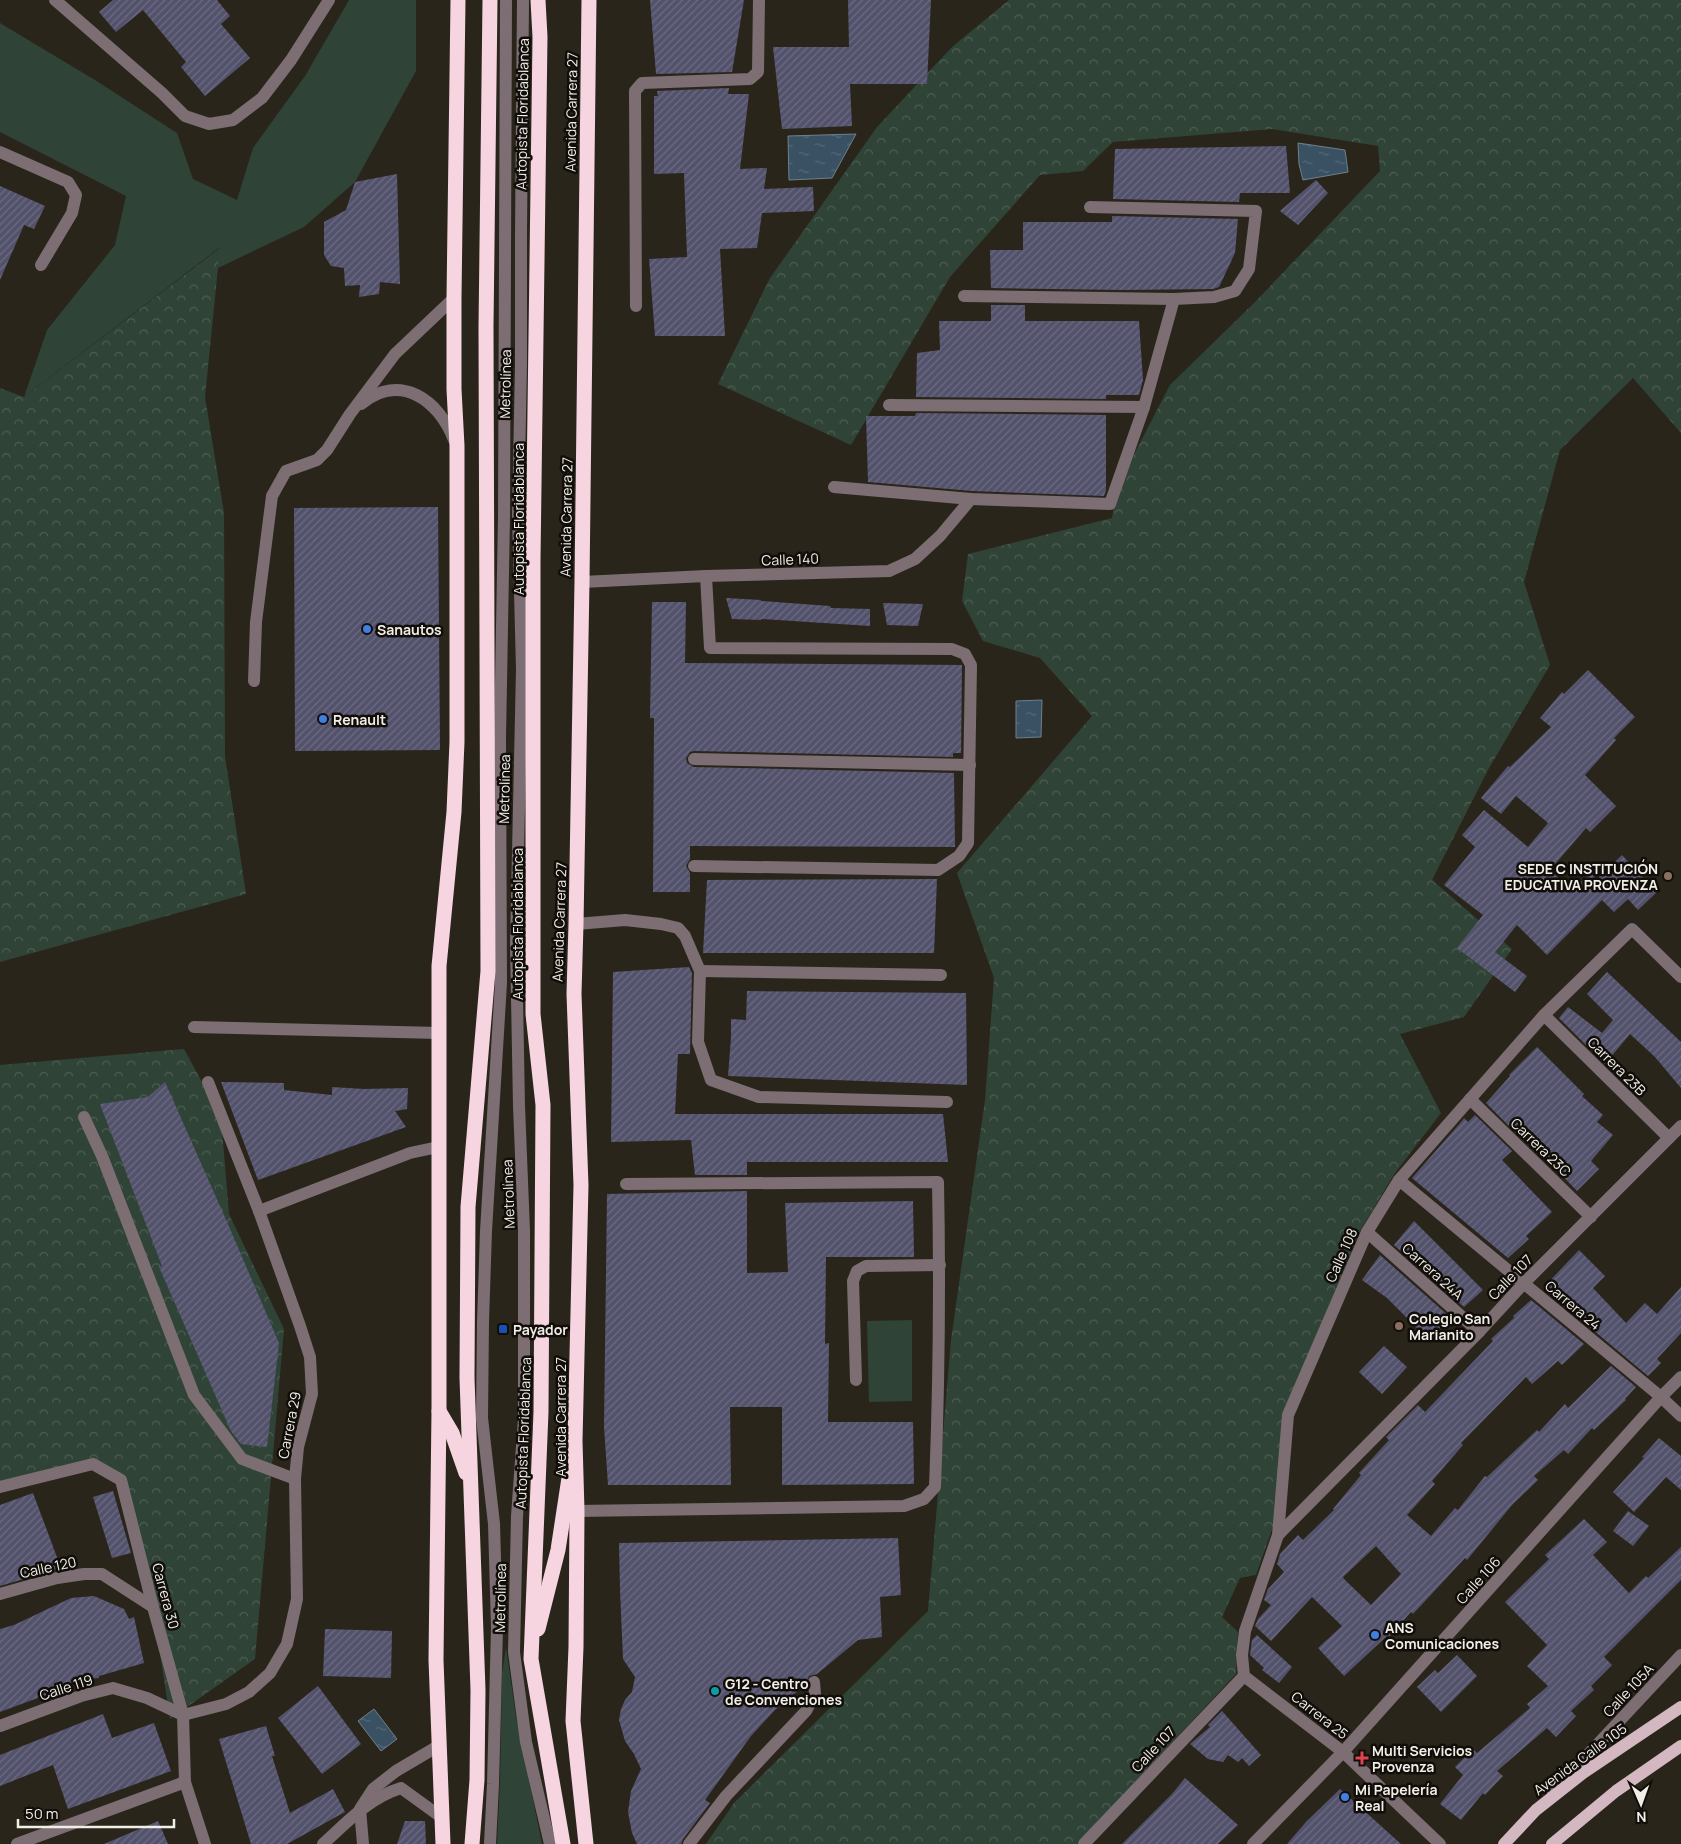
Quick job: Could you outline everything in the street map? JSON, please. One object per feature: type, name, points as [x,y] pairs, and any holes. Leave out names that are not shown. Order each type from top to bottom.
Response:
[{"type":"highway","points":[[443,1844],[436,1660],[439,1410],[438,1033],[439,966],[454,812],[457,742],[457,446],[454,389],[454,298],[458,0]]},
{"type":"highway","points":[[472,1844],[477,1780],[478,1690],[468,1378],[468,1207],[488,971],[486,327],[490,0]]},
{"type":"highway","name":"Autopista Floridablanca","points":[[538,0],[540,37],[533,560],[533,1014],[543,1106],[541,1412],[531,1659],[563,1844]]},
{"type":"highway","points":[[540,37],[549,0]]},
{"type":"highway","name":"Avenida Carrera 27","points":[[586,1844],[573,1721],[576,1647],[577,1511],[575,1441],[581,1185],[574,994],[582,582],[589,0]]},
{"type":"highway","points":[[439,1410],[452,1433],[471,1490]]},
{"type":"highway","points":[[531,1659],[558,1550],[575,1441]]},
{"type":"main road","name":"Avenida Calle 105","points":[[1504,1844],[1536,1810],[1590,1768],[1681,1707]]},
{"type":"main road","points":[[1552,1844],[1616,1792],[1681,1746]]},
{"type":"street","points":[[55,0],[162,93],[185,116],[210,124],[233,120],[262,98],[290,60],[329,0]]},
{"type":"street","name":"Metrolínea","points":[[490,1844],[496,1628],[494,1524],[482,1408],[486,1231],[501,983],[500,738],[504,516],[506,0]]},
{"type":"street","name":"Metrolínea","points":[[524,0],[518,516],[522,669],[516,944],[519,1106],[524,1230],[524,1409],[517,1516],[514,1652],[526,1742],[550,1844]]},
{"type":"street","points":[[636,306],[635,91],[642,83],[750,79],[758,72],[759,0]]},
{"type":"street","points":[[0,152],[68,182],[76,195],[72,213],[41,265]]},
{"type":"street","points":[[964,296],[1174,299],[1214,297],[1235,291],[1249,269],[1256,211],[1090,207]]},
{"type":"street","points":[[254,681],[256,622],[272,496],[286,471],[317,460],[327,450],[350,414],[395,354],[454,298]]},
{"type":"street","points":[[834,487],[971,500],[1110,504],[1144,407],[1174,299]]},
{"type":"street","points":[[350,414],[368,398],[383,392],[399,390],[414,393],[428,402],[439,413],[450,427],[457,446]]},
{"type":"street","points":[[889,405],[1144,407]]},
{"type":"street","name":"Calle 140","points":[[582,582],[706,576],[888,571],[915,559],[940,536],[971,500]]},
{"type":"street","points":[[694,866],[938,870],[959,856],[968,843],[971,665],[965,654],[952,649],[710,648],[706,576]]},
{"type":"street","points":[[694,759],[970,765]]},
{"type":"street","points":[[576,924],[625,920],[678,928],[685,936],[700,971],[698,1042],[711,1080],[759,1097],[947,1102]]},
{"type":"street","name":"Calle 108","points":[[1244,1676],[1242,1654],[1245,1631],[1278,1535],[1288,1415],[1367,1232],[1398,1180],[1544,1015],[1632,929],[1681,977]]},
{"type":"street","points":[[700,971],[941,975]]},
{"type":"street","name":"Carrera 23B","points":[[1544,1015],[1669,1138]]},
{"type":"street","points":[[194,1027],[438,1033]]},
{"type":"street","name":"Carrera 29","points":[[183,1715],[226,1704],[249,1692],[270,1673],[287,1644],[297,1599],[295,1479],[298,1448],[312,1394],[310,1357],[259,1211],[208,1082]]},
{"type":"street","name":"Carrera 23C","points":[[1470,1099],[1591,1217]]},
{"type":"street","points":[[84,1117],[102,1156],[194,1395],[242,1459],[295,1479]]},
{"type":"street","name":"Calle 107","points":[[1278,1535],[1479,1332],[1524,1283],[1681,1126]]},
{"type":"street","points":[[259,1211],[410,1153],[438,1147]]},
{"type":"street","name":"Carrera 24","points":[[1398,1180],[1661,1397],[1681,1416]]},
{"type":"street","points":[[577,1511],[904,1506],[924,1499],[935,1487],[940,1265],[938,1182],[626,1184]]},
{"type":"street","name":"Carrera 24A","points":[[1367,1232],[1479,1332]]},
{"type":"street","points":[[856,1380],[853,1280],[857,1271],[866,1266],[940,1265]]},
{"type":"street","name":"Calle 106","points":[[1253,1844],[1344,1752],[1661,1397],[1681,1377]]},
{"type":"street","name":"Carrera 30","points":[[0,1487],[93,1464],[121,1480],[183,1715],[185,1782],[205,1844]]},
{"type":"street","name":"Calle 120","points":[[0,1594],[57,1578],[84,1574],[102,1574],[153,1607]]},
{"type":"street","name":"Calle 105A","points":[[1536,1810],[1681,1655]]},
{"type":"street","name":"Calle 107","points":[[1084,1844],[1244,1676]]},
{"type":"street","name":"Carrera 25","points":[[1244,1676],[1344,1752],[1440,1844]]},
{"type":"street","points":[[689,1844],[726,1796],[806,1711],[815,1694],[814,1682]]},
{"type":"street","name":"Calle 119","points":[[0,1726],[81,1696],[113,1688],[147,1698],[183,1715]]},
{"type":"street","points":[[363,1844],[360,1809],[373,1789],[396,1771],[440,1745]]},
{"type":"street","points":[[18,1844],[185,1782]]},
{"type":"street","points":[[323,1844],[360,1809],[388,1792],[401,1788],[442,1817]]},
{"type":"green space","points":[[349,0],[416,0],[416,71],[355,182],[304,227],[218,268],[219,248],[24,397],[47,330],[115,245],[126,196],[0,132],[0,23],[95,80],[177,133],[193,179],[237,200],[253,148],[305,76]]},
{"type":"green space","points":[[1009,0],[1681,0],[1681,433],[1633,378],[1560,450],[1524,582],[1550,665],[1489,768],[1432,880],[1512,949],[1464,1017],[1400,1034],[1441,1113],[1395,1173],[1360,1231],[1283,1415],[1275,1521],[1256,1575],[1240,1578],[1222,1617],[1238,1632],[1236,1674],[1077,1844],[706,1844],[734,1803],[928,1611],[951,1340],[985,1100],[994,978],[957,873],[1092,716],[1040,658],[983,641],[962,601],[968,554],[1112,518],[1117,487],[1170,385],[1256,301],[1380,171],[1378,146],[1272,129],[1113,142],[1083,171],[1040,175],[950,277],[851,445],[718,384],[770,278],[877,127],[952,47]]},
{"type":"green space","points":[[220,248],[205,397],[224,513],[225,756],[246,894],[0,962],[0,388],[24,397]]},
{"type":"green space","points":[[184,1049],[221,1117],[229,1214],[284,1329],[255,1659],[170,1719],[153,1607],[121,1480],[93,1464],[0,1487],[0,1065]]},
{"type":"green space","points":[[912,1320],[912,1401],[869,1402],[867,1321]]},
{"type":"green space","points":[[506,1647],[516,1717],[542,1844],[497,1844],[502,1673]]},
{"type":"water","points":[[856,134],[832,178],[789,180],[788,136]]},
{"type":"water","points":[[1298,143],[1345,150],[1348,172],[1303,180],[1299,164]]},
{"type":"water","points":[[1042,700],[1041,737],[1016,738],[1016,701]]},
{"type":"water","points":[[374,1709],[397,1739],[381,1751],[358,1721]]},
{"type":"building","points":[[113,0],[217,0],[230,16],[221,24],[250,58],[205,96],[181,67],[186,62],[143,10],[116,32],[99,12]]},
{"type":"building","points":[[650,0],[744,0],[732,72],[656,74]]},
{"type":"building","points":[[848,0],[931,0],[927,84],[850,84],[852,126],[782,129],[773,47],[849,47]]},
{"type":"building","points":[[729,88],[728,94],[749,94],[740,169],[767,168],[764,189],[813,187],[814,211],[762,213],[757,248],[720,249],[725,336],[655,336],[649,259],[687,257],[684,173],[654,174],[654,96],[658,96],[657,91]]},
{"type":"building","points":[[1286,146],[1290,193],[1240,193],[1239,202],[1113,199],[1115,149]]},
{"type":"building","points":[[397,174],[400,284],[380,282],[379,294],[359,297],[360,285],[345,286],[344,268],[331,266],[324,255],[324,222],[346,210],[355,182]]},
{"type":"building","points":[[1316,180],[1328,193],[1298,225],[1280,211]]},
{"type":"building","points":[[0,186],[45,206],[34,229],[24,225],[0,280]]},
{"type":"building","points":[[1112,216],[1238,219],[1235,253],[1219,287],[1213,289],[991,288],[990,250],[1023,250],[1023,222],[1112,222]]},
{"type":"building","points":[[991,305],[1025,305],[1025,321],[1139,321],[1143,380],[1139,395],[1106,395],[1106,399],[916,397],[917,353],[940,350],[939,321],[991,321]]},
{"type":"building","points":[[916,413],[1106,415],[1106,490],[1104,496],[972,491],[868,482],[866,416],[915,416]]},
{"type":"building","name":"Sanautos","points":[[438,507],[440,750],[295,751],[294,508]]},
{"type":"building","points":[[726,598],[830,606],[831,608],[870,609],[870,626],[732,619]]},
{"type":"building","points":[[652,602],[686,602],[685,663],[962,665],[961,753],[953,753],[953,757],[694,751],[690,752],[686,758],[687,763],[694,767],[954,773],[955,847],[690,846],[690,859],[686,866],[690,873],[690,892],[653,892],[654,718],[650,718]]},
{"type":"building","points":[[883,603],[923,604],[918,626],[887,625]]},
{"type":"building","points":[[1588,670],[1635,717],[1614,738],[1616,740],[1585,775],[1616,806],[1590,832],[1586,828],[1550,870],[1572,891],[1590,873],[1597,879],[1622,855],[1657,892],[1638,910],[1628,899],[1614,912],[1602,900],[1547,955],[1517,925],[1495,952],[1527,976],[1515,992],[1457,948],[1483,915],[1444,885],[1475,847],[1462,835],[1484,810],[1528,847],[1548,823],[1516,796],[1501,814],[1481,798],[1508,766],[1510,767],[1551,727],[1540,718],[1562,692],[1564,694]]},
{"type":"building","points":[[937,879],[934,953],[703,953],[707,880]]},
{"type":"building","points":[[689,967],[692,973],[690,1054],[678,1054],[675,1114],[943,1114],[948,1162],[747,1162],[747,1175],[695,1175],[691,1140],[611,1142],[613,972]]},
{"type":"building","points":[[1607,972],[1681,1042],[1681,1088],[1655,1057],[1630,1034],[1605,1064],[1559,1018],[1568,1007],[1602,1033],[1613,1020],[1587,994]]},
{"type":"building","points":[[747,991],[966,993],[967,1085],[728,1076],[731,1019],[746,1020]]},
{"type":"building","points":[[1537,1047],[1584,1094],[1582,1096],[1603,1115],[1597,1122],[1613,1135],[1591,1161],[1599,1169],[1577,1191],[1555,1166],[1525,1139],[1523,1140],[1486,1103],[1509,1075]]},
{"type":"building","points":[[165,1082],[279,1343],[267,1447],[241,1444],[231,1431],[159,1267],[162,1266],[100,1104],[148,1097]]},
{"type":"building","points":[[221,1082],[284,1083],[284,1090],[332,1095],[332,1087],[364,1089],[408,1088],[407,1109],[395,1111],[406,1127],[258,1180]]},
{"type":"building","points":[[1475,1115],[1512,1151],[1502,1160],[1552,1212],[1526,1236],[1529,1239],[1508,1258],[1412,1178],[1464,1118],[1468,1122]]},
{"type":"building","points":[[747,1191],[747,1273],[788,1272],[785,1203],[913,1201],[914,1257],[826,1257],[825,1344],[829,1343],[828,1422],[913,1422],[914,1484],[782,1485],[782,1407],[730,1407],[731,1485],[608,1485],[604,1427],[607,1194]]},
{"type":"building","points":[[1414,1221],[1483,1290],[1464,1307],[1394,1245]]},
{"type":"building","points":[[1579,1250],[1605,1276],[1593,1288],[1626,1323],[1645,1303],[1657,1314],[1681,1287],[1681,1333],[1657,1359],[1661,1363],[1648,1376],[1543,1288]]},
{"type":"building","points":[[1380,1255],[1451,1318],[1428,1339],[1387,1298],[1362,1280]]},
{"type":"building","points":[[1531,1300],[1584,1344],[1562,1365],[1558,1361],[1532,1384],[1526,1377],[1461,1443],[1463,1445],[1432,1481],[1435,1484],[1407,1515],[1431,1536],[1455,1508],[1458,1510],[1485,1476],[1487,1477],[1537,1430],[1539,1432],[1565,1404],[1568,1408],[1611,1366],[1636,1387],[1626,1400],[1594,1430],[1592,1428],[1568,1454],[1564,1450],[1534,1476],[1538,1480],[1512,1505],[1467,1560],[1465,1558],[1413,1614],[1411,1612],[1389,1637],[1388,1635],[1344,1676],[1318,1648],[1342,1626],[1312,1597],[1271,1641],[1255,1626],[1258,1619],[1271,1605],[1264,1600],[1268,1589],[1284,1572],[1277,1564],[1280,1554],[1298,1535],[1303,1540],[1334,1510],[1361,1475],[1359,1473],[1389,1440],[1386,1437],[1418,1405],[1425,1412],[1493,1341],[1491,1339],[1514,1318],[1513,1316]],"holes":[[[1376,1546],[1401,1574],[1371,1605],[1343,1577]]]},
{"type":"building","points":[[1384,1346],[1407,1367],[1382,1394],[1359,1372]]},
{"type":"building","points":[[1659,1438],[1681,1456],[1681,1490],[1666,1477],[1634,1512],[1613,1492],[1644,1458],[1642,1457]]},
{"type":"building","points":[[113,1491],[131,1553],[112,1558],[93,1497]]},
{"type":"building","points":[[33,1493],[61,1568],[0,1586],[0,1505]]},
{"type":"building","points":[[1628,1511],[1649,1526],[1633,1546],[1613,1531]]},
{"type":"building","points":[[1584,1519],[1607,1542],[1593,1555],[1629,1593],[1681,1547],[1681,1580],[1604,1657],[1612,1665],[1591,1686],[1594,1690],[1571,1711],[1576,1716],[1556,1737],[1547,1728],[1497,1771],[1503,1776],[1485,1795],[1483,1793],[1461,1820],[1440,1804],[1463,1775],[1455,1767],[1473,1749],[1477,1753],[1530,1708],[1527,1704],[1548,1686],[1527,1666],[1547,1645],[1505,1602],[1549,1559],[1545,1555]]},
{"type":"building","name":"G12 - Centro de Convenciones","points":[[898,1538],[901,1595],[880,1597],[882,1637],[858,1640],[817,1674],[809,1676],[806,1684],[774,1711],[751,1736],[705,1800],[710,1803],[681,1844],[637,1844],[632,1833],[628,1812],[631,1791],[641,1769],[625,1741],[619,1720],[625,1700],[632,1692],[635,1677],[623,1659],[619,1543]]},
{"type":"building","points":[[94,1596],[124,1609],[129,1619],[134,1617],[144,1663],[99,1676],[99,1678],[80,1680],[58,1687],[59,1690],[0,1712],[0,1629],[14,1625],[71,1598]]},
{"type":"building","points":[[325,1629],[392,1631],[391,1678],[323,1676]]},
{"type":"building","points":[[1257,1635],[1292,1667],[1279,1683],[1262,1670],[1264,1668],[1250,1655],[1252,1640]]},
{"type":"building","points":[[1457,1655],[1477,1676],[1441,1712],[1417,1687],[1435,1670],[1438,1673]]},
{"type":"building","points":[[318,1686],[361,1744],[322,1774],[278,1718]]},
{"type":"building","points":[[1222,1711],[1261,1755],[1249,1766],[1242,1758],[1238,1762],[1228,1755],[1223,1762],[1208,1759],[1190,1744],[1210,1727],[1208,1725]]},
{"type":"building","points":[[103,1714],[112,1738],[154,1723],[171,1771],[68,1809],[53,1765],[0,1786],[0,1755]]},
{"type":"building","points":[[266,1726],[275,1756],[272,1756],[290,1813],[333,1789],[345,1812],[287,1844],[251,1844],[219,1739]]},
{"type":"building","points":[[1185,1778],[1238,1825],[1218,1844],[1122,1844],[1172,1794]]},
{"type":"building","points":[[1340,1789],[1401,1844],[1287,1844],[1306,1822]]},
{"type":"building","points":[[158,1821],[168,1844],[104,1844]]},
{"type":"building","points":[[405,1821],[425,1821],[426,1844],[397,1844]]},
{"type":"place","name":"Sanautos","points":[[367,629]]},
{"type":"place","name":"Renault","points":[[323,719]]},
{"type":"place","name":"SEDE C INSTITUCIÓN EDUCATIVA PROVENZA","points":[[1668,876]]},
{"type":"place","name":"Colegio San Marianito","points":[[1399,1326]]},
{"type":"place","name":"Payador","points":[[503,1329]]},
{"type":"place","name":"ANS Comunicaciones","points":[[1375,1635]]},
{"type":"place","name":"G12 - Centro de Convenciones","points":[[715,1691]]},
{"type":"place","name":"Multi Servicios Provenza","points":[[1362,1758]]},
{"type":"place","name":"Mi Papelería Real","points":[[1345,1797]]}]
